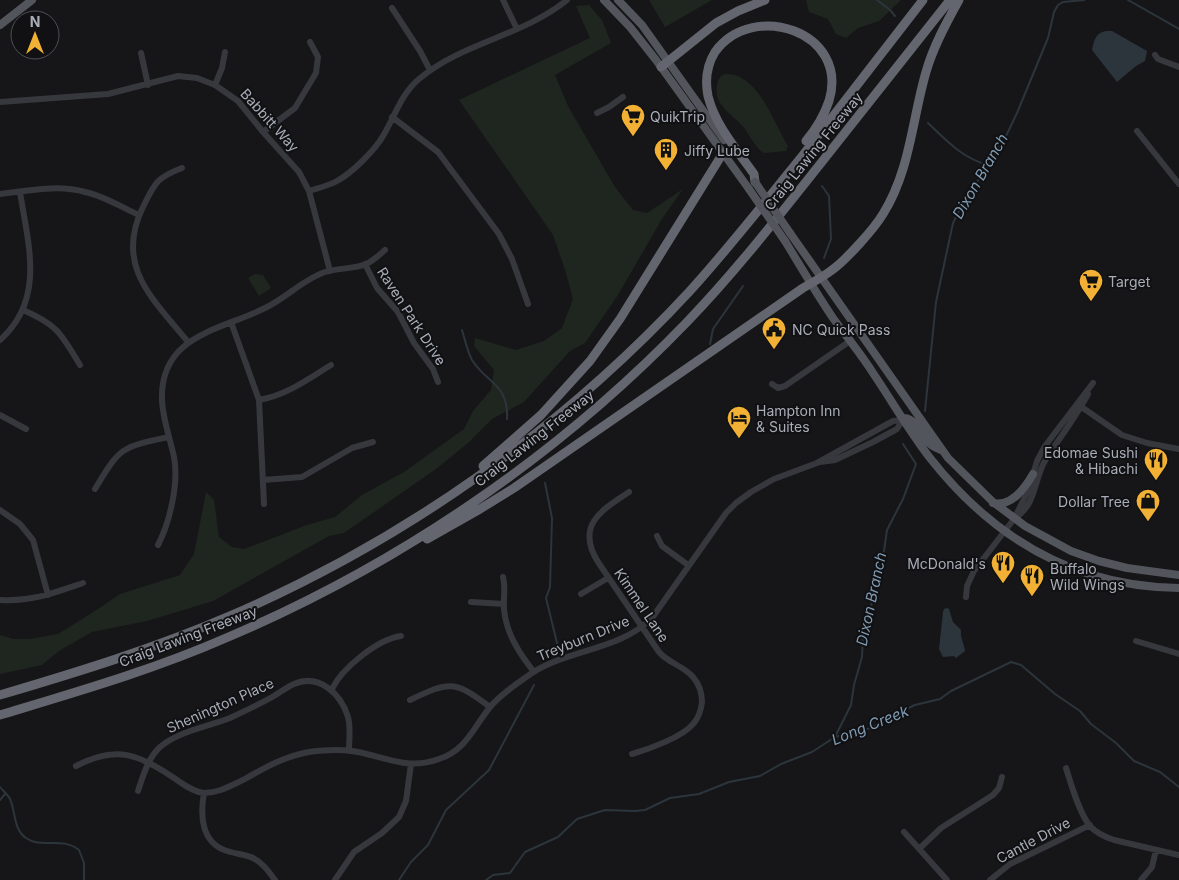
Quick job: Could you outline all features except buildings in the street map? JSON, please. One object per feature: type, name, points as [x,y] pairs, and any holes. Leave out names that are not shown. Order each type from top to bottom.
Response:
[{"type":"highway","points":[[664,64],[716,24],[738,11],[765,0]]},
{"type":"highway","name":"Craig Lawing Freeway","points":[[0,695],[159,644],[230,616],[293,587],[350,557],[443,500],[498,462],[559,414],[641,341],[689,292],[763,206],[924,0]]},
{"type":"highway","name":"Craig Lawing Freeway","points":[[0,715],[128,675],[223,640],[317,596],[397,552],[487,493],[603,402],[685,324],[750,252],[950,0]]},
{"type":"highway","points":[[397,552],[437,534],[514,488],[820,277],[833,270],[883,215],[892,197],[905,163],[921,92],[932,55],[945,24],[959,0]]},
{"type":"highway","points":[[752,186],[754,174],[720,125],[712,108],[706,86],[709,67],[717,49],[728,36],[745,26],[769,21],[788,23],[813,38],[828,63],[831,80],[829,100],[820,122],[803,145],[801,156]]},
{"type":"highway","points":[[443,500],[542,415],[590,361],[620,318],[723,154]]},
{"type":"main road","points":[[0,25],[32,0]]},
{"type":"main road","points":[[604,0],[664,64],[752,186],[767,214],[811,284],[930,458],[977,509],[1005,531],[1044,556],[1085,572],[1127,583],[1179,588]]},
{"type":"main road","points":[[618,0],[642,25],[664,64],[723,154],[772,208],[945,453],[962,473],[992,502],[1014,519],[1057,545],[1099,561],[1142,571],[1179,575]]},
{"type":"main road","points":[[903,419],[914,423],[927,442],[945,453]]},
{"type":"main road","points":[[992,502],[1001,503],[1012,500],[1025,487],[1033,474]]},
{"type":"street","points":[[503,0],[517,29]]},
{"type":"street","points":[[309,191],[336,182],[351,171],[379,142],[398,104],[410,88],[430,70],[460,53],[548,15],[566,0]]},
{"type":"street","points":[[392,8],[430,70]]},
{"type":"street","points":[[263,132],[294,108],[316,73],[318,57],[310,42]]},
{"type":"street","points":[[215,85],[222,68],[225,52]]},
{"type":"street","points":[[141,53],[148,85]]},
{"type":"street","points":[[1155,55],[1158,59],[1179,67]]},
{"type":"street","name":"Babbitt Way","points":[[0,102],[108,94],[178,76],[197,78],[215,85],[238,101],[296,168],[309,191],[330,271]]},
{"type":"street","points":[[600,111],[610,107],[623,97]]},
{"type":"street","points":[[392,117],[438,152],[499,234],[512,259],[528,304]]},
{"type":"street","points":[[1136,131],[1179,184]]},
{"type":"street","points":[[182,168],[163,176],[156,182],[139,216],[133,233],[132,248],[138,277],[147,292],[188,342]]},
{"type":"street","points":[[0,194],[55,188],[78,190],[95,195],[139,216]]},
{"type":"street","points":[[0,340],[23,310],[28,296],[31,275],[20,192]]},
{"type":"street","points":[[158,545],[167,523],[175,477],[175,464],[162,404],[164,379],[176,355],[188,342],[200,334],[268,307],[316,276],[330,271],[365,264],[385,250]]},
{"type":"street","name":"Raven Park Drive","points":[[365,264],[377,288],[398,312],[414,343],[433,369],[438,382]]},
{"type":"street","points":[[23,310],[44,320],[56,329],[80,365]]},
{"type":"street","points":[[231,322],[260,400],[264,504]]},
{"type":"street","points":[[772,384],[778,388],[785,386],[850,342]]},
{"type":"street","points":[[260,400],[288,392],[332,365]]},
{"type":"street","points":[[1079,405],[1122,435],[1146,443],[1179,449]]},
{"type":"street","points":[[966,597],[970,578],[1014,519],[1028,491],[1045,446],[1079,405]]},
{"type":"street","points":[[1014,519],[1024,511],[1031,500],[1040,471],[1079,405]]},
{"type":"street","points":[[0,415],[26,429]]},
{"type":"street","name":"Treyburn Drive","points":[[204,792],[226,788],[273,764],[297,755],[320,751],[349,751],[411,764],[431,762],[454,752],[472,735],[490,707],[506,692],[534,672],[572,654],[615,642],[642,627],[652,618],[726,513],[750,492],[817,463],[835,460],[852,453],[897,429],[903,419]]},
{"type":"street","points":[[95,490],[113,460],[122,451],[136,444],[169,437]]},
{"type":"street","points":[[263,480],[302,477],[352,448],[373,442]]},
{"type":"street","name":"Kimmel Lane","points":[[629,492],[601,511],[594,520],[591,528],[590,546],[608,578],[662,657],[693,677],[700,690],[702,704],[698,717],[688,730],[632,754]]},
{"type":"street","points":[[0,510],[20,524],[33,540],[48,595]]},
{"type":"street","points":[[657,536],[662,546],[688,565]]},
{"type":"street","points":[[503,577],[507,624],[511,636],[534,672]]},
{"type":"street","points":[[581,594],[608,578]]},
{"type":"street","points":[[0,600],[26,600],[48,595],[82,583]]},
{"type":"street","points":[[471,602],[504,604]]},
{"type":"street","points":[[349,751],[348,718],[342,703],[332,689],[341,676],[363,655],[388,639],[401,636]]},
{"type":"street","points":[[1136,641],[1179,654]]},
{"type":"street","name":"Shenington Place","points":[[138,791],[149,761],[160,747],[170,740],[228,718],[274,696],[294,684],[310,681],[318,682],[332,689]]},
{"type":"street","points":[[410,700],[433,688],[449,685],[466,690],[490,707]]},
{"type":"street","points":[[76,766],[98,756],[128,755],[149,761],[185,785],[204,792],[202,803],[203,825],[211,840],[224,851],[253,858],[264,866],[275,880]]},
{"type":"street","points":[[335,880],[354,852],[382,833],[398,817],[406,801],[411,764]]},
{"type":"street","points":[[1066,768],[1090,825],[1104,836],[1179,856]]},
{"type":"street","points":[[919,849],[941,828],[993,794],[999,788],[1002,776]]},
{"type":"street","name":"Cantle Drive","points":[[990,880],[1010,864],[1090,825]]},
{"type":"street","points":[[904,832],[947,880]]},
{"type":"street","points":[[1141,880],[1149,872],[1156,850]]},
{"type":"shaded area","points":[[649,0],[712,0],[665,27]]},
{"type":"shaded area","points":[[806,0],[900,1],[879,21],[858,28],[846,38],[836,34],[828,19],[809,12]]},
{"type":"shaded area","points":[[589,5],[602,20],[611,43],[555,75],[568,106],[615,187],[633,210],[647,213],[683,189],[662,219],[618,295],[585,343],[570,351],[524,402],[492,419],[468,443],[436,469],[344,533],[329,536],[213,601],[147,621],[92,632],[59,651],[42,665],[0,674],[0,635],[13,639],[30,639],[58,634],[120,594],[180,575],[194,554],[206,492],[214,500],[219,537],[232,547],[244,549],[307,525],[335,517],[362,495],[404,472],[464,429],[473,411],[491,390],[494,370],[474,346],[475,338],[516,350],[544,341],[562,328],[573,299],[553,235],[459,100],[590,38],[576,6]]},
{"type":"shaded area","points":[[1106,31],[1112,31],[1147,51],[1145,61],[1117,82],[1092,50],[1097,36]]},
{"type":"shaded area","points":[[725,74],[737,76],[747,81],[756,90],[771,113],[788,146],[786,151],[764,153],[761,151],[745,129],[725,110],[718,99],[717,85],[719,78]]},
{"type":"shaded area","points":[[255,274],[263,275],[271,288],[259,296],[248,278]]},
{"type":"shaded area","points":[[947,608],[953,622],[961,630],[965,651],[956,658],[954,656],[943,657],[939,649],[943,612]]},
{"type":"waterway","points":[[877,0],[895,16]]},
{"type":"waterway","name":"Dixon Branch","points":[[925,411],[936,302],[953,223],[1006,136],[1048,38],[1054,12],[1058,5],[1063,2],[1084,0]]},
{"type":"waterway","name":"Dixon Branch","points":[[1128,0],[1179,29]]},
{"type":"waterway","points":[[928,123],[948,142],[970,158],[988,165]]},
{"type":"waterway","points":[[822,186],[829,196],[831,239],[824,258]]},
{"type":"waterway","points":[[710,344],[713,329],[743,286]]},
{"type":"waterway","points":[[462,330],[472,360],[496,385],[504,398],[507,407],[507,419]]},
{"type":"waterway","name":"Dixon Branch","points":[[835,737],[851,705],[854,685],[862,657],[863,633],[871,608],[874,580],[884,551],[887,530],[903,499],[916,464],[903,444]]},
{"type":"waterway","points":[[545,483],[552,518],[550,587],[546,598],[558,647]]},
{"type":"waterway","name":"Long Creek","points":[[486,880],[493,875],[510,873],[525,852],[558,837],[577,819],[605,810],[645,810],[670,798],[699,794],[729,782],[760,776],[781,764],[812,752],[835,737],[871,728],[915,705],[940,699],[951,691],[1011,662],[1021,665],[1055,694],[1080,711],[1091,724],[1116,743],[1134,761],[1160,772],[1179,787]]},
{"type":"waterway","points":[[399,880],[411,862],[428,845],[446,810],[489,770],[534,685]]},
{"type":"waterway","name":"Long Creek","points":[[0,787],[10,799],[19,830],[26,838],[38,843],[66,844],[79,850],[84,863],[84,880]]},
{"type":"waterway","points":[[0,800],[5,794]]},
{"type":"place","name":"QuikTrip","points":[[633,137]]},
{"type":"place","name":"Jiffy Lube","points":[[666,171]]},
{"type":"place","name":"Target","points":[[1091,302]]},
{"type":"place","name":"NC Quick Pass","points":[[774,350]]},
{"type":"place","name":"Hampton Inn & Suites","points":[[739,439]]},
{"type":"place","name":"Edomae Sushi & Hibachi","points":[[1156,481]]},
{"type":"place","name":"Dollar Tree","points":[[1148,522]]},
{"type":"place","name":"McDonald's","points":[[1003,584]]},
{"type":"place","name":"Buffalo Wild Wings","points":[[1032,597]]}]
